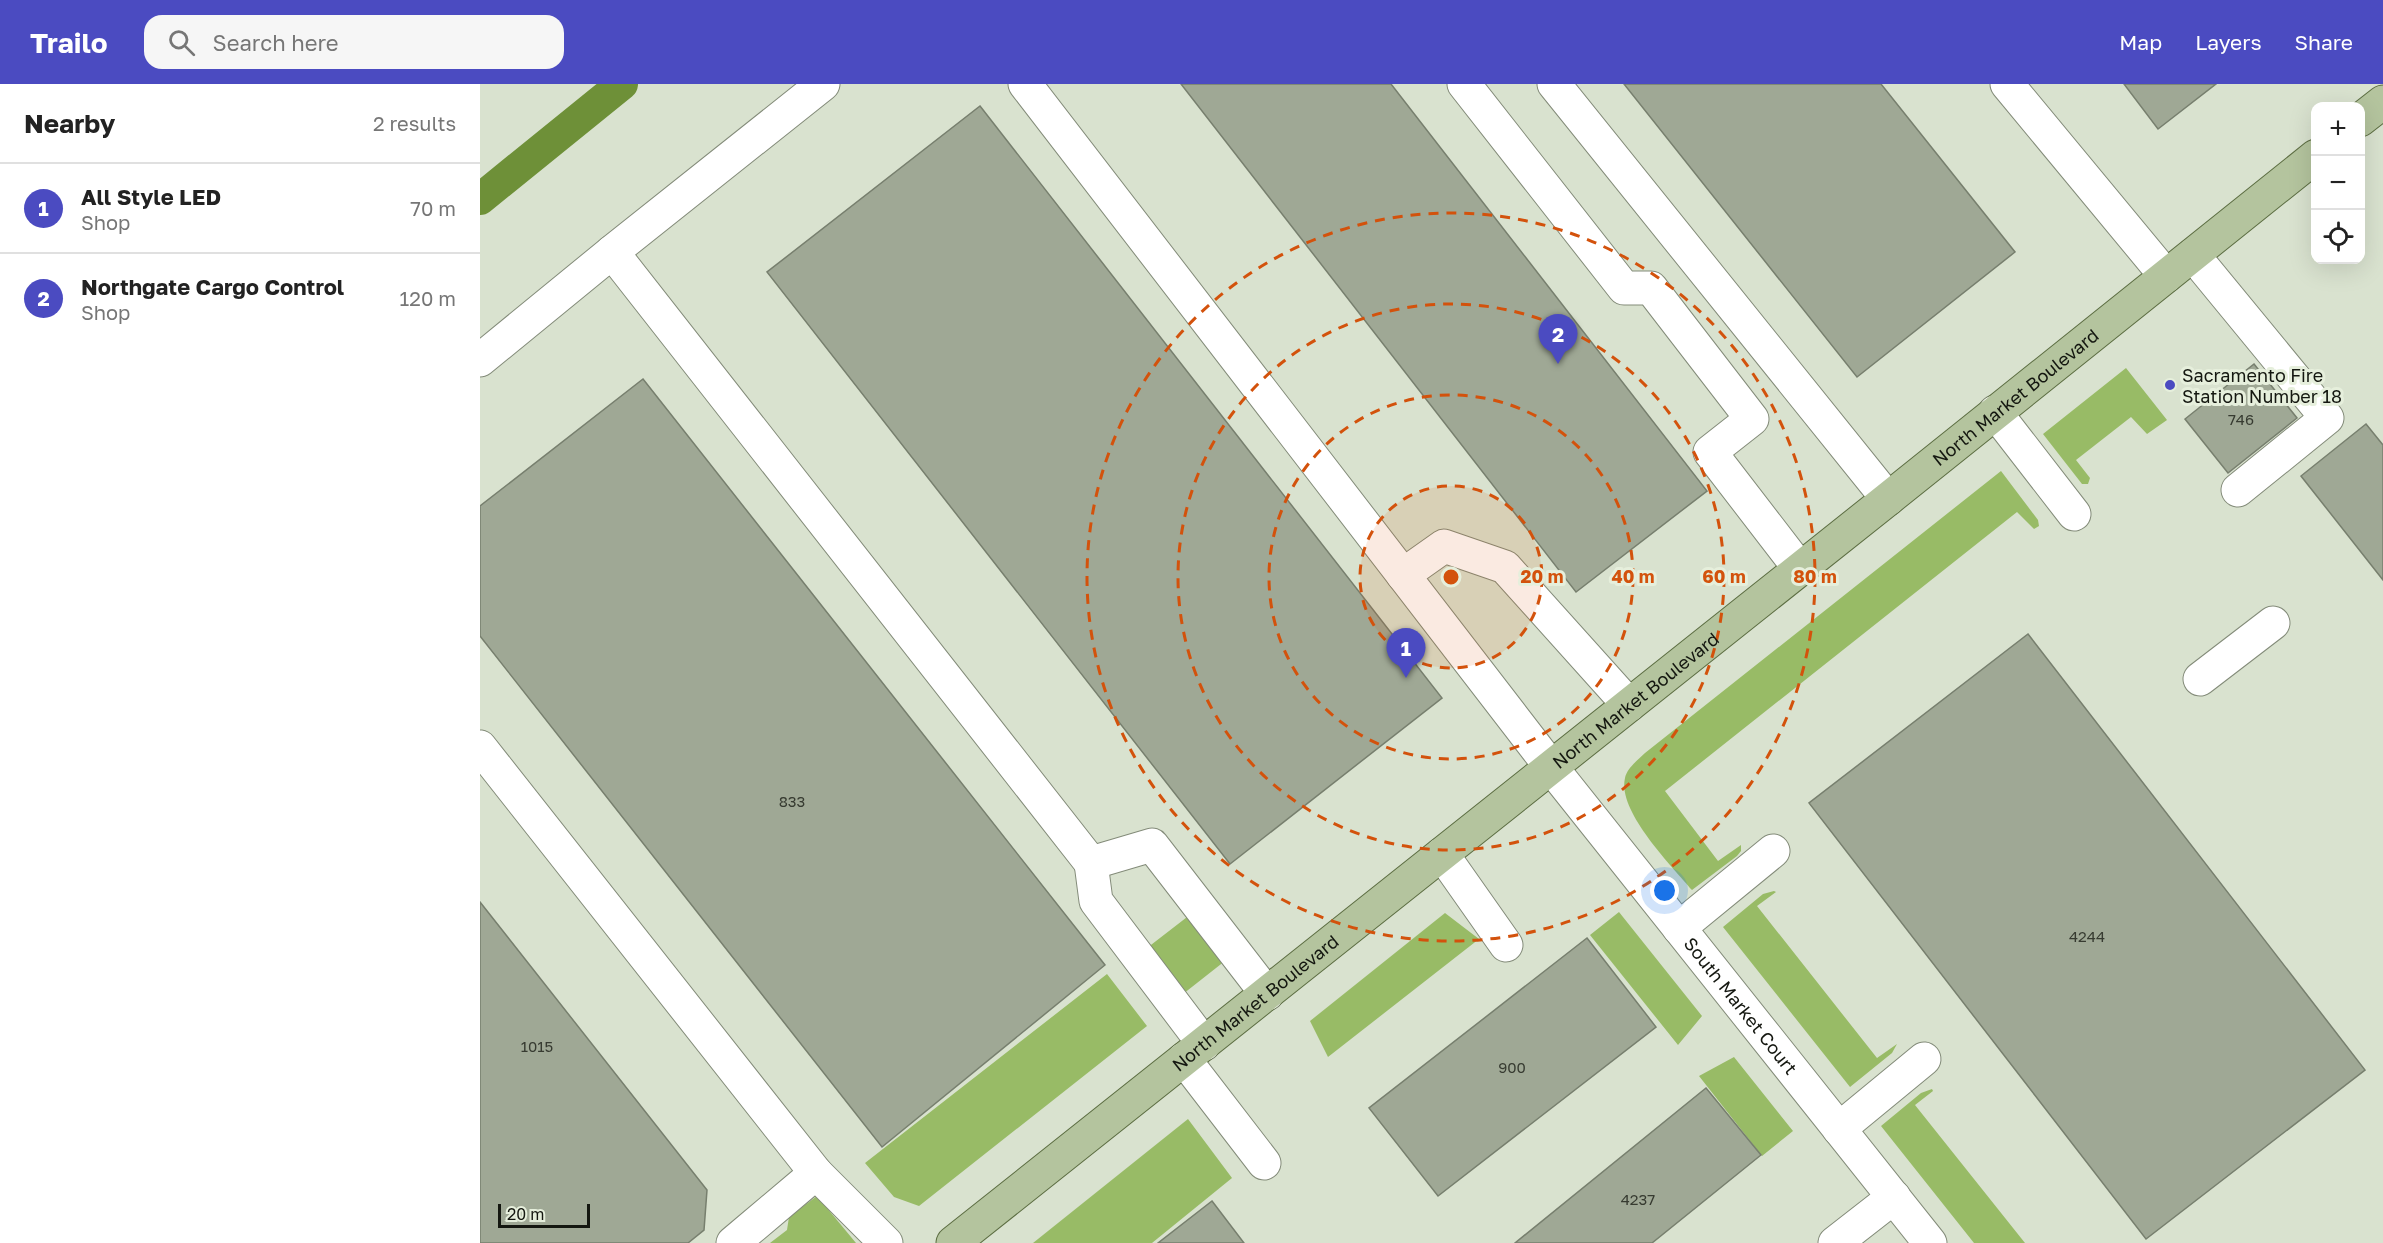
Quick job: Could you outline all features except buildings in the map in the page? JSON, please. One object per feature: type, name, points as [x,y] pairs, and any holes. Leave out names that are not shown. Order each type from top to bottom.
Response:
[{"type":"main road","points":[[2365,117],[2383,102]]},
{"type":"main road","name":"North Market Boulevard","points":[[952,1243],[2311,160]]},
{"type":"street","points":[[480,360],[823,84]]},
{"type":"street","name":"South Market Court","points":[[1025,84],[1551,767],[1930,1243]]},
{"type":"street","points":[[1464,84],[1624,288],[1651,288],[1752,419],[1710,452],[1800,569]]},
{"type":"street","points":[[1554,84],[1888,499]]},
{"type":"street","points":[[2007,84],[2166,276]]},
{"type":"street","points":[[612,252],[1091,863],[1096,901],[1264,1163]]},
{"type":"street","points":[[2193,255],[2326,418],[2238,490]]},
{"type":"street","points":[[1995,412],[2074,514]]},
{"type":"street","points":[[1403,575],[1444,546],[1505,567],[1629,705]]},
{"type":"street","points":[[2200,679],[2273,623]]},
{"type":"street","points":[[480,747],[816,1173],[886,1243]]},
{"type":"street","points":[[1091,863],[1152,845],[1267,993]]},
{"type":"street","points":[[1679,927],[1773,851]]},
{"type":"street","points":[[1442,854],[1506,945]]},
{"type":"street","points":[[1839,1128],[1924,1059]]},
{"type":"street","points":[[733,1243],[816,1173]]},
{"type":"street","points":[[1835,1243],[1894,1197]]},
{"type":"green space","points":[[2126,368],[2167,420],[2147,434],[2131,417],[2076,460],[2090,478],[2088,484],[2082,484],[2043,434]]},
{"type":"green space","points":[[2001,471],[2038,520],[2039,526],[2034,529],[2017,512],[1665,791],[1718,861],[1741,845],[1741,851],[1737,856],[1692,890],[1637,822],[1625,791],[1625,778],[1630,768],[1645,753]]},
{"type":"green space","points":[[1776,892],[1757,906],[1877,1058],[1897,1044],[1892,1053],[1850,1087],[1723,927],[1763,894]]},
{"type":"green space","points":[[1619,912],[1702,1016],[1678,1045],[1590,935]]},
{"type":"green space","points":[[1445,913],[1479,939],[1328,1057],[1310,1021]]},
{"type":"green space","points":[[1191,914],[1230,957],[1183,994],[1147,948]]},
{"type":"green space","points":[[1107,974],[1147,1026],[919,1206],[894,1197],[865,1163]]},
{"type":"green space","points":[[1734,1057],[1793,1131],[1762,1156],[1699,1076]]},
{"type":"green space","points":[[1932,1089],[1933,1091],[1915,1105],[2025,1243],[1974,1243],[1881,1126],[1921,1093]]},
{"type":"green space","points":[[1188,1119],[1232,1178],[1152,1243],[1033,1243]]},
{"type":"green space","points":[[817,1196],[856,1243],[770,1243],[787,1230],[789,1217]]},
{"type":"waterway","points":[[480,199],[622,84]]},
{"type":"place","name":"Northgate Cargo Control","points":[[1558,364]]},
{"type":"place","name":"Sacramento Fire Station Number 18","points":[[2170,385]]},
{"type":"place","name":"All Style LED","points":[[1406,678]]}]
